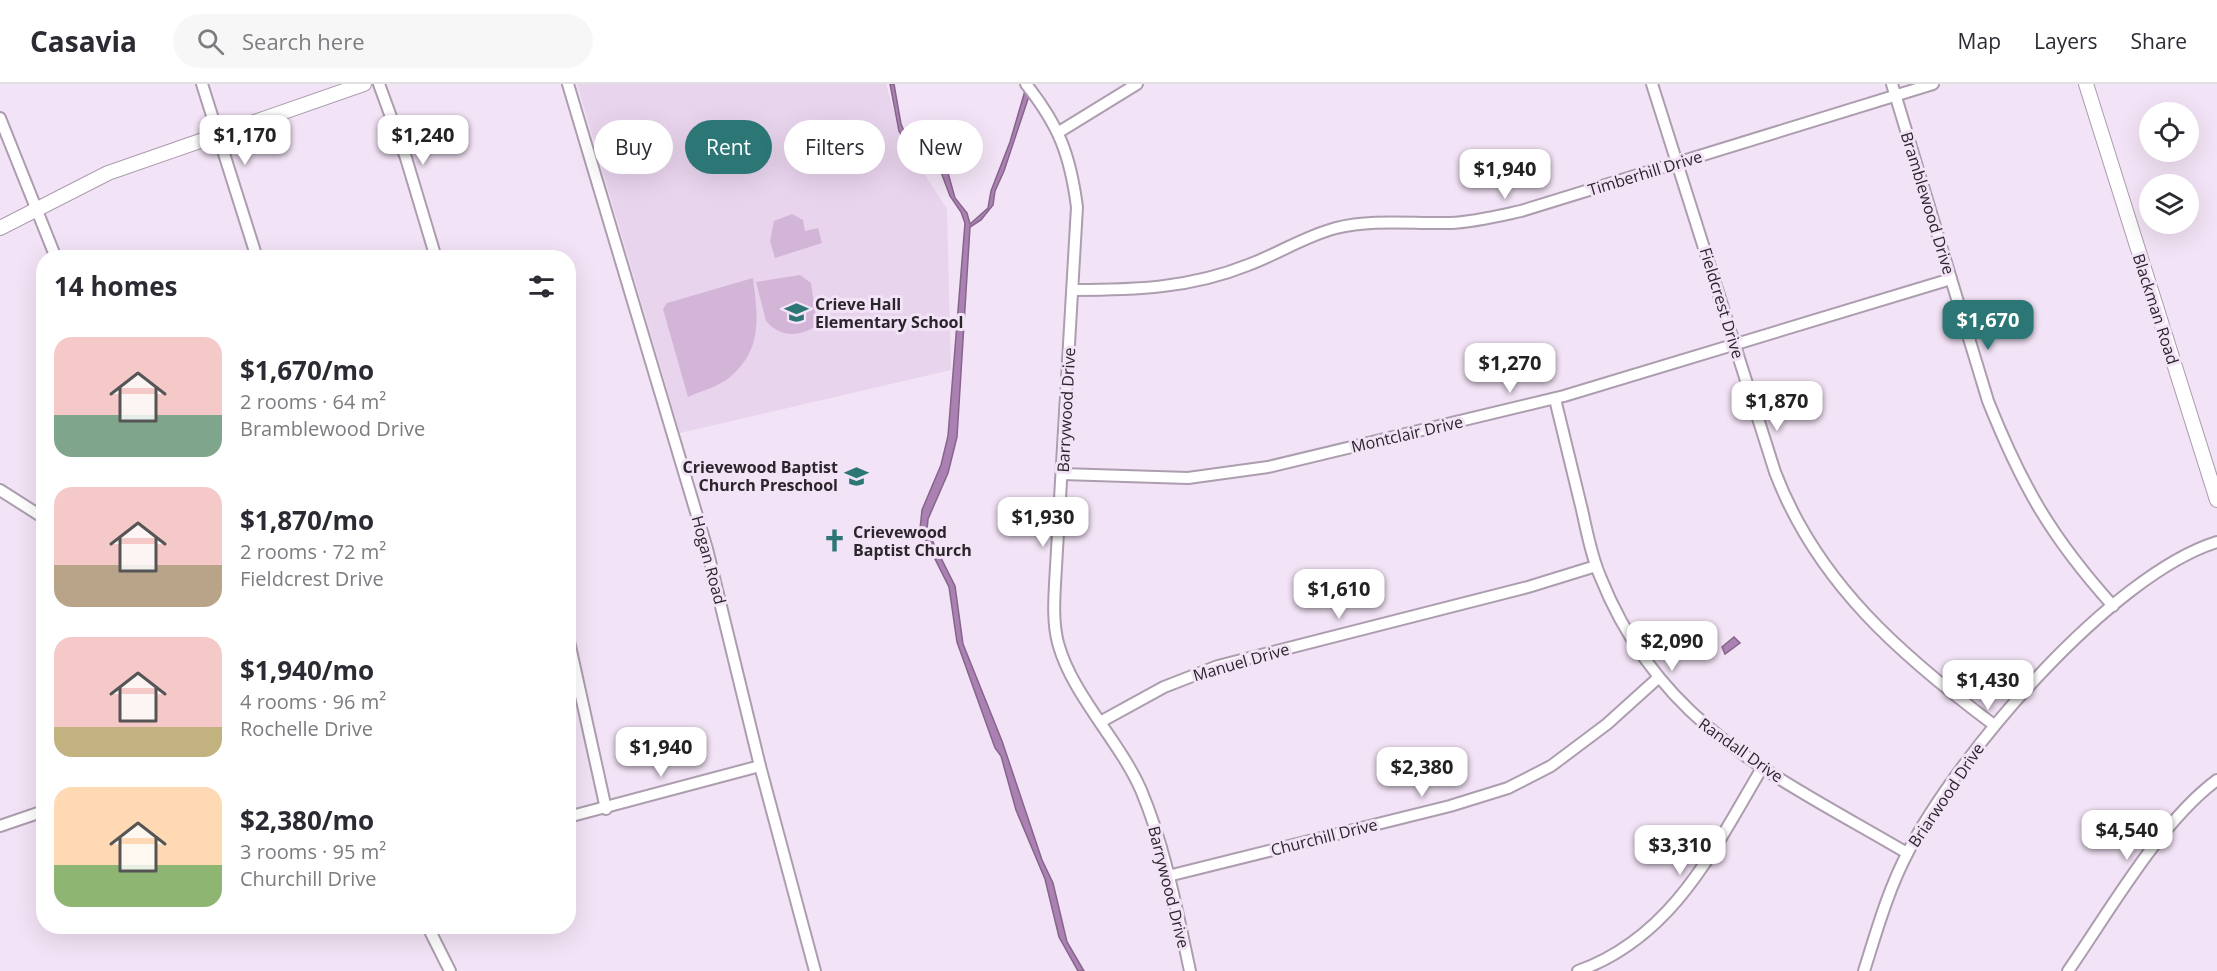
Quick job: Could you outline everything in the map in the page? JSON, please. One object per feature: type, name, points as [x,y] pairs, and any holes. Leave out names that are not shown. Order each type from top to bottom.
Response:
[{"type":"street","points":[[202,84],[255,250]]},
{"type":"street","points":[[0,228],[108,173],[220,136],[364,84]]},
{"type":"street","points":[[379,84],[406,158],[434,250]]},
{"type":"street","name":"Hogan Road","points":[[568,84],[707,549],[760,766],[815,971]]},
{"type":"street","name":"Barrywood Drive","points":[[1026,84],[1059,132],[1072,174],[1077,207],[1055,592],[1057,637],[1073,676],[1143,795],[1168,876],[1190,971]]},
{"type":"street","points":[[1059,132],[1137,84]]},
{"type":"street","name":"Fieldcrest Drive","points":[[1652,84],[1779,484],[1797,523],[1825,569],[1862,613],[1909,659],[1994,725]]},
{"type":"street","name":"Bramblewood Drive","points":[[1892,84],[1988,401],[2022,482],[2060,543],[2113,606]]},
{"type":"street","name":"Timberhill Drive","points":[[1074,290],[1141,290],[1180,285],[1246,266],[1300,241],[1336,228],[1390,222],[1458,222],[1500,216],[1933,84]]},
{"type":"street","name":"Blackman Road","points":[[2086,84],[2217,500]]},
{"type":"street","points":[[0,118],[53,250]]},
{"type":"street","name":"Montclair Drive","points":[[1062,474],[1178,478],[1220,475],[1268,467],[1556,399],[1951,279]]},
{"type":"street","name":"Randall Drive","points":[[1556,399],[1596,566],[1623,625],[1658,678],[1709,730],[1762,768],[1907,853]]},
{"type":"street","points":[[0,490],[36,513]]},
{"type":"street","name":"Briarwood Drive","points":[[1864,971],[1882,910],[1907,853],[1930,813],[1994,725],[2052,662],[2113,606],[2172,562],[2217,542]]},
{"type":"street","name":"Manuel Drive","points":[[1101,721],[1164,687],[1218,666],[1528,587],[1596,566]]},
{"type":"street","points":[[576,673],[606,809]]},
{"type":"street","name":"Churchill Drive","points":[[1168,876],[1450,806],[1517,784],[1544,771],[1583,743],[1658,678]]},
{"type":"street","points":[[576,815],[760,766]]},
{"type":"street","points":[[1578,971],[1624,948],[1651,929],[1671,909],[1707,862],[1762,768]]},
{"type":"street","points":[[2068,971],[2171,825],[2189,804],[2217,780]]},
{"type":"street","points":[[0,826],[36,814]]},
{"type":"street","points":[[432,934],[450,971]]},
{"type":"shaded area","name":"Crieve Hall Elementary School","points":[[577,84],[886,84],[897,122],[897,174],[924,174],[947,209],[951,370],[680,433],[604,174],[673,174],[673,120],[594,120],[594,142]]},
{"type":"shaded area","points":[[890,84],[894,84],[900,120],[897,121]]},
{"type":"shaded area","points":[[1027,84],[1033,84],[995,191],[993,205],[981,220],[970,227],[957,437],[948,473],[928,519],[927,530],[955,586],[963,644],[1002,741],[1042,860],[1053,883],[1067,942],[1084,971],[1078,971],[1059,937],[1045,879],[1016,810],[1001,756],[995,748],[957,642],[949,587],[920,529],[922,510],[941,465],[948,436],[965,223],[961,212],[950,196],[942,174],[948,174],[955,198],[967,213],[970,224],[988,208],[991,191],[1010,142]]},
{"type":"shaded area","points":[[792,214],[803,220],[805,231],[818,228],[822,243],[775,258],[770,241],[774,221]]},
{"type":"shaded area","points":[[800,275],[811,283],[817,325],[804,332],[784,333],[766,321],[756,282]]},
{"type":"shaded area","points":[[753,278],[757,319],[753,344],[748,355],[741,366],[726,380],[688,397],[663,309],[667,303]]},
{"type":"shaded area","points":[[1734,637],[1740,643],[1725,654],[1722,647]]},
{"type":"place","name":"Crieve Hall Elementary School","points":[[797,313]]},
{"type":"place","name":"Crievewood Baptist Church Preschool","points":[[856,476]]},
{"type":"place","name":"Crievewood Baptist Church","points":[[835,541]]}]
